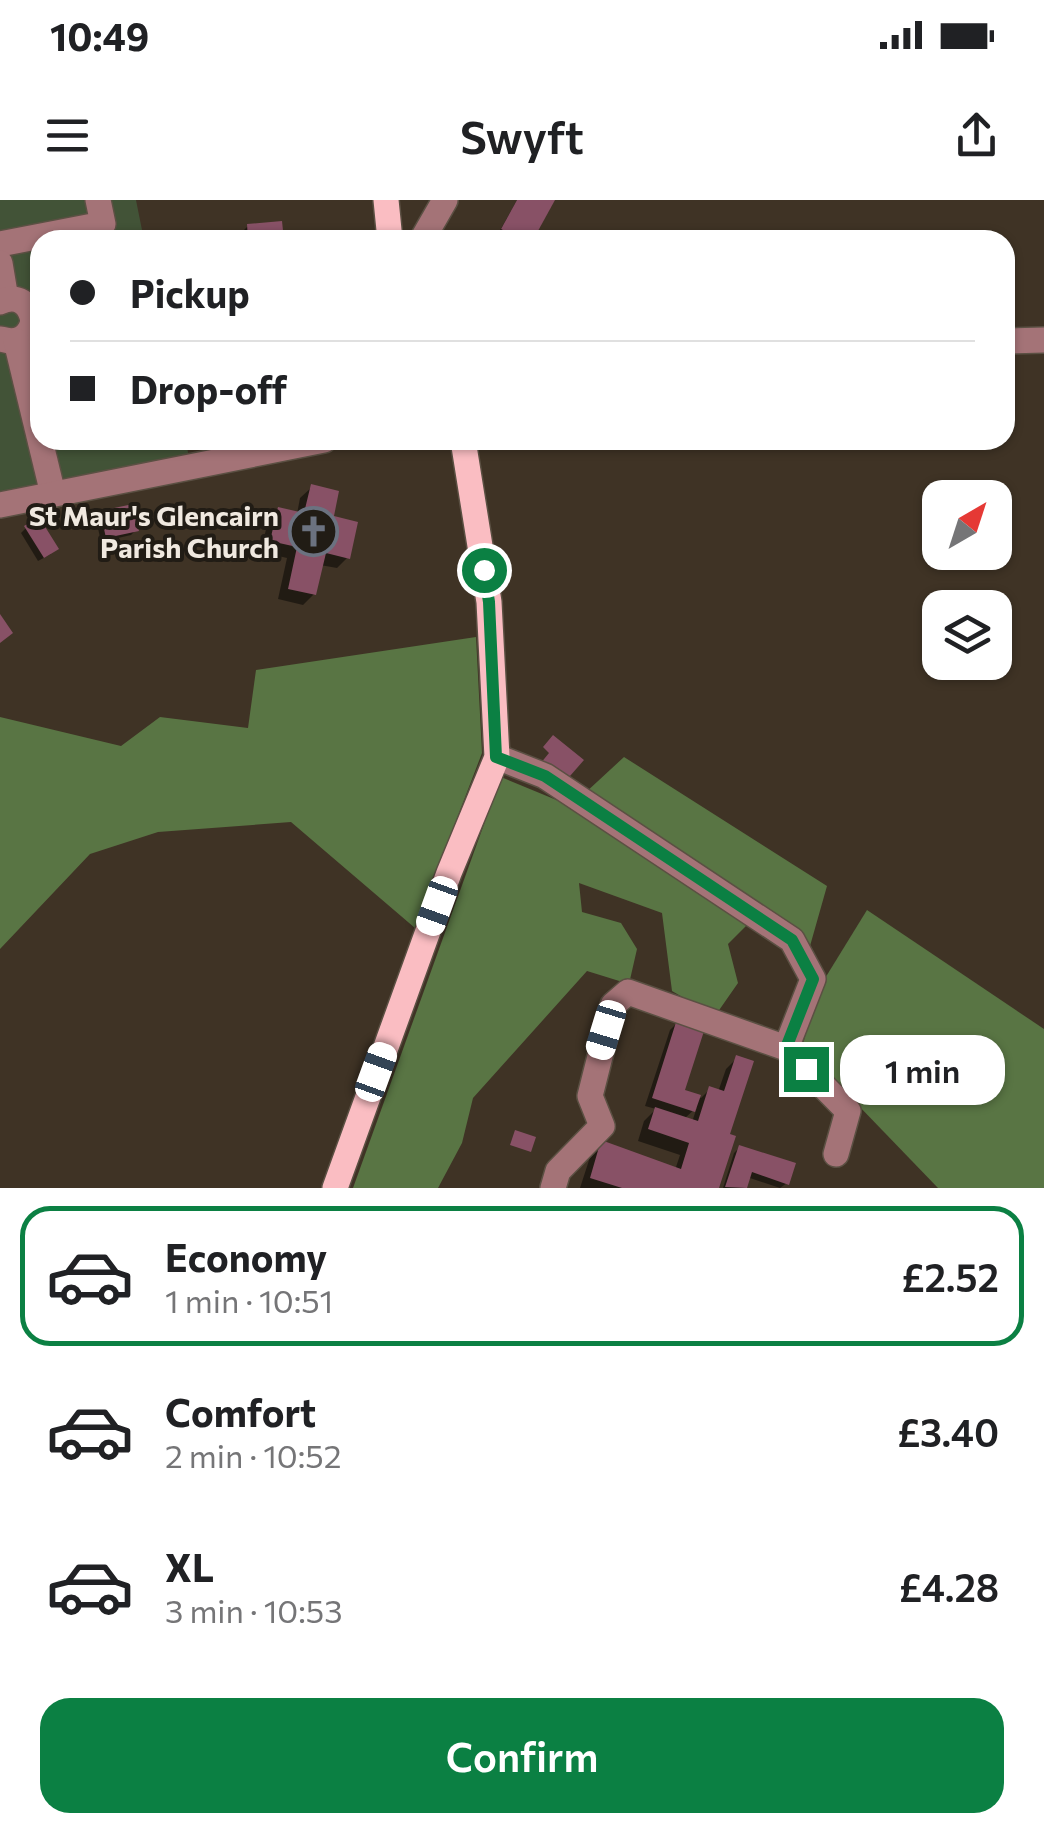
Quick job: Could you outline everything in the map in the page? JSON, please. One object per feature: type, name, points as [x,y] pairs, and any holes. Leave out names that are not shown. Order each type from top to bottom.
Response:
[{"type":"main road","points":[[386,200],[389,230]]},
{"type":"main road","points":[[335,1188],[449,874],[496,757],[489,602],[465,450]]},
{"type":"street","points":[[72,230],[103,224],[98,200]]},
{"type":"street","points":[[428,230],[445,200]]},
{"type":"street","points":[[0,244],[30,238]]},
{"type":"street","points":[[0,263],[3,300],[22,301],[30,312]]},
{"type":"street","points":[[8,340],[30,415]]},
{"type":"street","points":[[1015,341],[1044,340]]},
{"type":"street","points":[[40,450],[53,494]]},
{"type":"street","points":[[0,505],[274,450]]},
{"type":"street","points":[[496,757],[545,776],[792,940],[813,979],[786,1048]]},
{"type":"street","points":[[553,1188],[558,1171],[602,1126],[590,1096],[613,1006],[628,992],[786,1048],[848,1111],[836,1154]]},
{"type":"green space","points":[[0,200],[136,200],[142,230],[30,230],[30,450],[188,450],[189,456],[0,493]]},
{"type":"green space","points":[[476,637],[482,753],[415,928],[291,822],[158,832],[90,854],[0,949],[0,717],[121,746],[160,717],[248,728],[256,670]]},
{"type":"green space","points":[[624,757],[827,886],[810,946],[764,908],[728,944],[738,983],[715,1016],[672,991],[662,913],[579,883],[582,912],[621,923],[637,949],[629,984],[587,971],[473,1098],[462,1143],[438,1188],[353,1188],[501,777],[571,806]]},
{"type":"green space","points":[[867,910],[1044,1029],[1044,1188],[938,1188],[802,1047],[819,988]]},
{"type":"building","points":[[517,200],[555,200],[538,230],[501,229]]},
{"type":"building","points":[[282,221],[283,230],[247,230],[247,224]]},
{"type":"building","name":"St Maur's Glencairn Parish Church","points":[[311,484],[339,491],[334,516],[358,522],[350,559],[326,553],[316,595],[288,589],[297,547],[270,541],[278,507],[304,513]]},
{"type":"building","points":[[133,504],[139,531],[106,538],[100,511]]},
{"type":"building","points":[[39,517],[59,549],[44,558],[24,526]]},
{"type":"building","points":[[0,614],[13,633],[0,643]]},
{"type":"building","points":[[553,735],[584,760],[563,784],[540,764],[549,753],[543,747]]},
{"type":"building","points":[[677,1019],[705,1028],[685,1090],[701,1095],[695,1112],[652,1098]]},
{"type":"building","points":[[736,1055],[754,1061],[730,1134],[736,1136],[719,1188],[622,1188],[590,1178],[601,1140],[681,1169],[689,1143],[648,1129],[655,1107],[698,1121],[709,1086],[724,1091]]},
{"type":"building","points":[[515,1130],[536,1137],[531,1152],[510,1145]]},
{"type":"building","points":[[739,1145],[796,1163],[789,1185],[752,1172],[747,1188],[725,1187]]},
{"type":"place","name":"St Maur's Glencairn Parish Church","points":[[314,531]]},
{"type":"route","points":[[484,570],[496,757],[545,776],[792,940],[813,979],[786,1048],[806,1069]]}]
